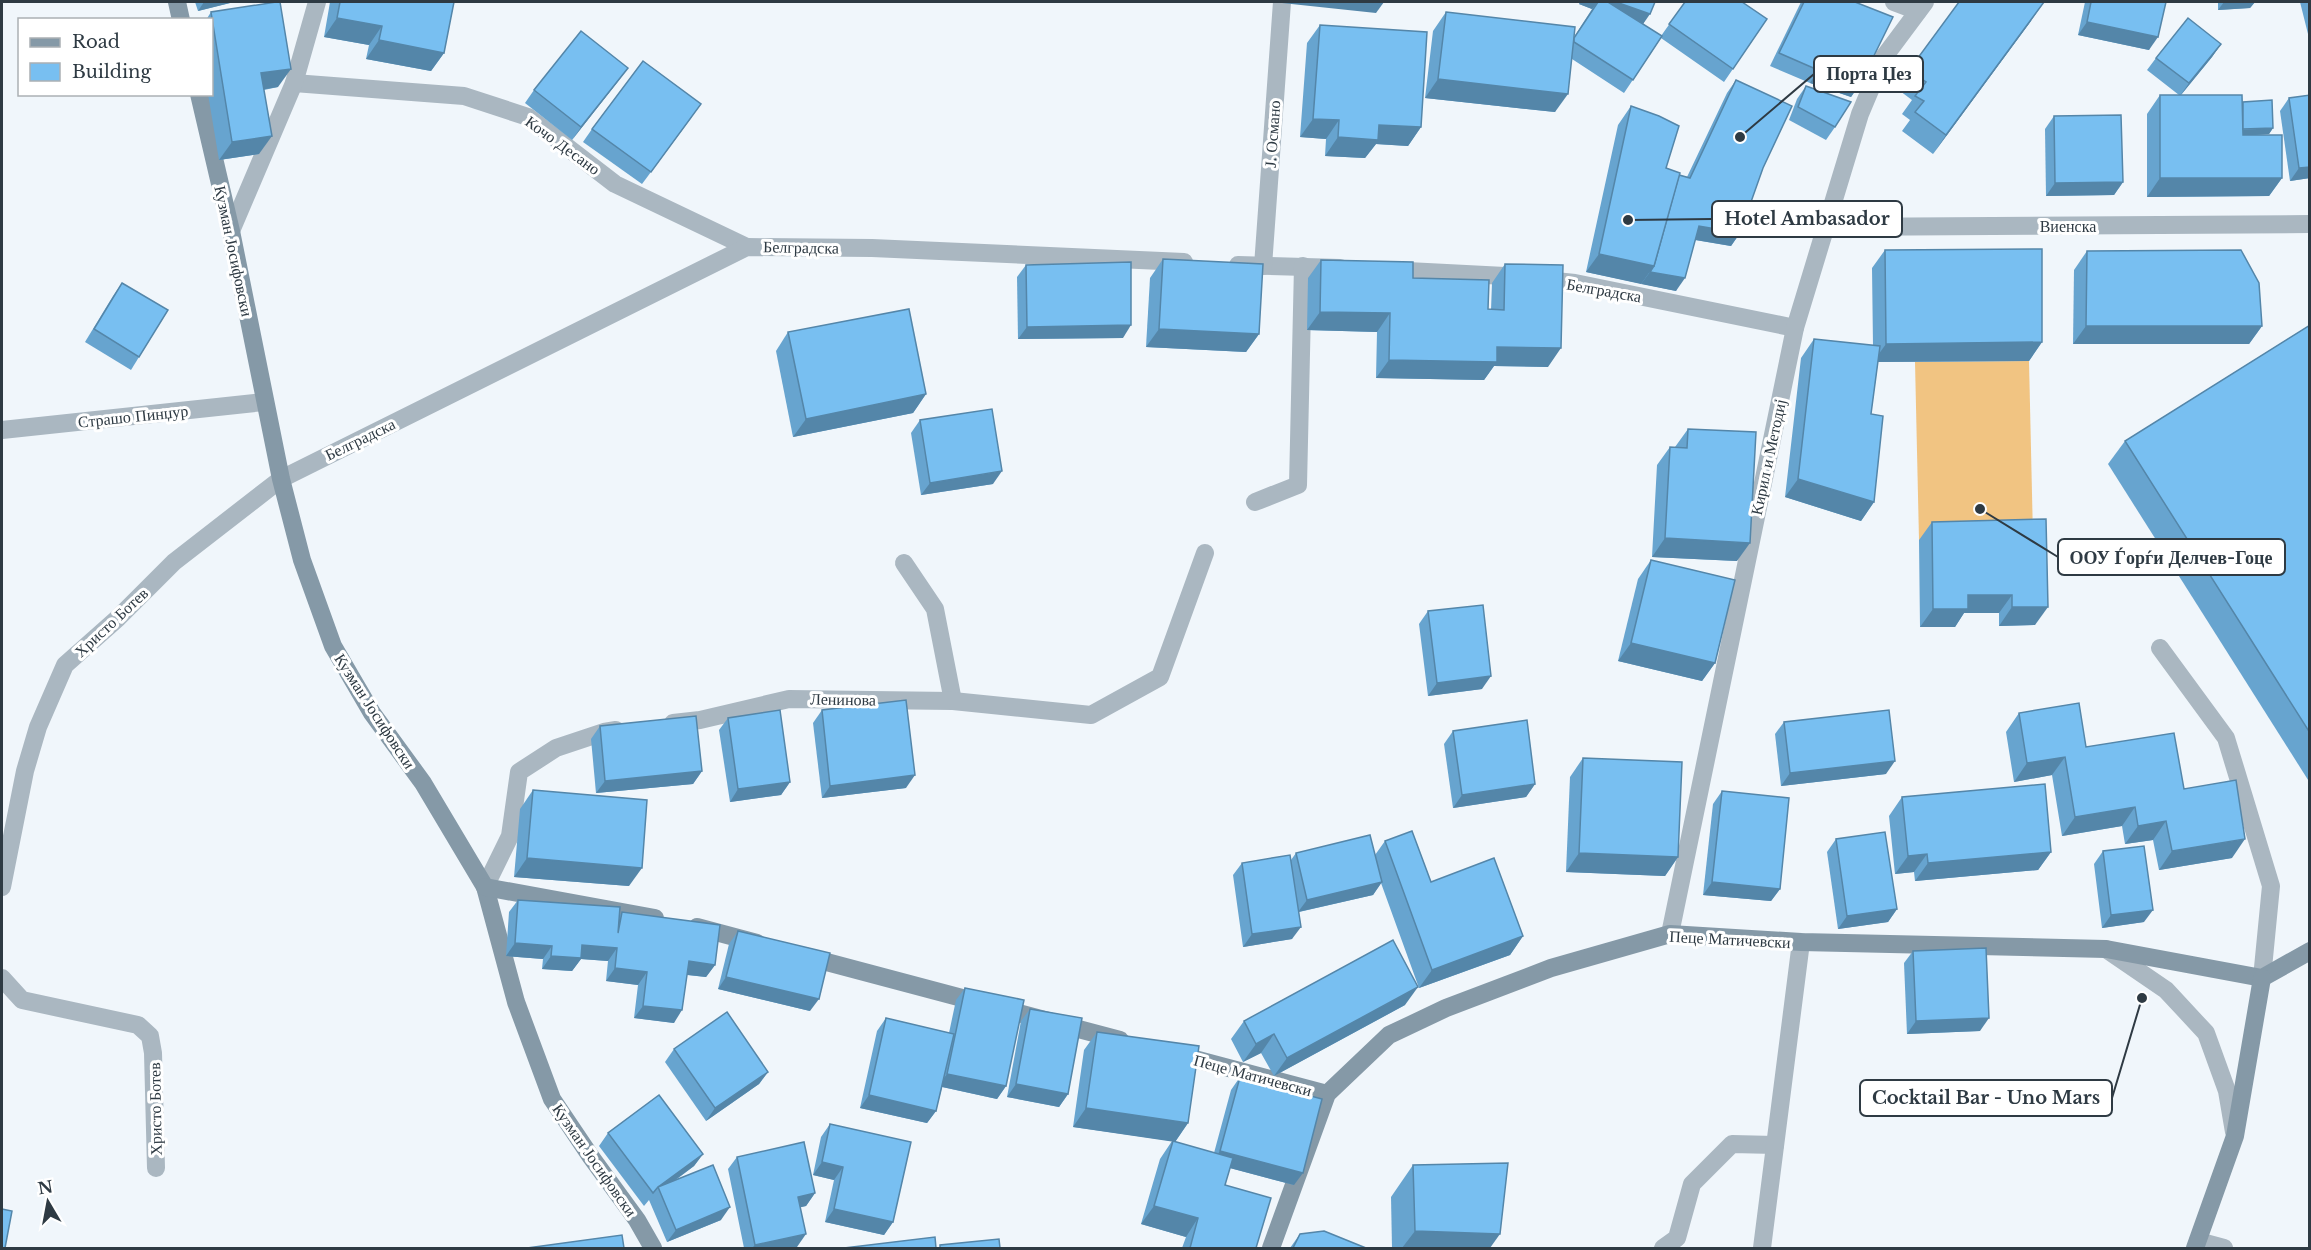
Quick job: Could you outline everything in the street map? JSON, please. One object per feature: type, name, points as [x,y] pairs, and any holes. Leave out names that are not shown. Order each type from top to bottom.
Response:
[{"type":"street","points":[[177,2],[181,18]]},
{"type":"street","points":[[231,231],[294,83],[317,2]]},
{"type":"street","name":"Ј. Османо","points":[[1263,266],[1282,2]]},
{"type":"street","points":[[1894,2],[1922,6]]},
{"type":"street","name":"Кирил и Методиј","points":[[1670,934],[1796,328],[1860,114],[1884,57],[1922,6]]},
{"type":"street","name":"Кочо Десано","points":[[294,83],[464,96],[528,117],[615,184],[747,247]]},
{"type":"street","name":"Кузман Јосифовски","points":[[199,96],[231,231],[281,479],[302,560],[333,646],[372,713],[423,783],[485,887],[516,1002],[552,1099],[637,1220],[653,1248]]},
{"type":"street","name":"Виенска","points":[[1826,227],[2310,224]]},
{"type":"street","name":"Белградска","points":[[281,479],[747,247],[872,248],[1505,276],[1575,283],[1796,328]]},
{"type":"street","points":[[1255,502],[1298,485],[1303,266]]},
{"type":"street","name":"Страшо Пинџур","points":[[2,430],[264,402]]},
{"type":"street","name":"Христо Ботев","points":[[2,886],[25,771],[38,727],[65,665],[118,618],[174,562],[281,479]]},
{"type":"street","name":"Ленинова","points":[[657,725],[700,720],[789,699],[953,701],[1090,715],[1160,677],[1204,553]]},
{"type":"street","points":[[904,562],[935,609],[953,701]]},
{"type":"street","points":[[2160,648],[2226,738],[2271,886],[2262,978],[2235,1136],[2197,1245],[2224,1248]]},
{"type":"street","points":[[636,728],[604,732],[556,747],[519,772],[510,836],[485,887],[674,921],[1135,1044]]},
{"type":"street","name":"Пеце Матичевски","points":[[1158,1050],[1328,1094],[1389,1035],[1446,1008],[1551,968],[1670,934],[1801,942],[2106,949],[2262,978]]},
{"type":"street","points":[[1762,1248],[1801,942]]},
{"type":"street","points":[[2106,949],[2166,990],[2206,1033],[2228,1091],[2235,1136]]},
{"type":"street","points":[[2262,978],[2310,951]]},
{"type":"street","name":"Христо Ботев","points":[[2,978],[22,1000],[138,1025],[150,1036],[153,1053],[156,1168]]},
{"type":"street","points":[[1271,1248],[1328,1094]]},
{"type":"street","points":[[1663,1248],[1677,1238],[1692,1184],[1732,1144],[1776,1145]]},
{"type":"shaded area","points":[[2029,361],[2033,537],[1919,540],[1915,362]]},
{"type":"building","points":[[280,2],[291,69],[261,73],[272,136],[232,142],[211,12]]},
{"type":"building","points":[[340,2],[454,2],[444,53],[379,40],[382,26],[337,18]]},
{"type":"building","points":[[1598,2],[1608,2],[1662,36],[1633,80],[1574,42],[1574,38]]},
{"type":"building","points":[[1616,2],[1655,2],[1650,14]]},
{"type":"building","points":[[1685,2],[1742,2],[1767,19],[1733,69],[1669,24]]},
{"type":"building","points":[[1804,2],[1855,2],[1893,17],[1860,84],[1818,70],[1779,53]]},
{"type":"building","points":[[1959,2],[2044,2],[1946,135],[1915,112],[1924,101],[1915,96],[1926,82],[1909,70]]},
{"type":"building","points":[[2091,2],[2166,2],[2158,37],[2087,22]]},
{"type":"building","points":[[1446,12],[1575,27],[1568,94],[1438,79]]},
{"type":"building","points":[[2188,18],[2221,44],[2189,83],[2156,58]]},
{"type":"building","points":[[1320,25],[1427,32],[1421,127],[1379,125],[1378,140],[1338,137],[1339,120],[1313,119]]},
{"type":"building","points":[[581,31],[628,68],[581,127],[534,90]]},
{"type":"building","points":[[643,61],[701,104],[651,172],[592,129]]},
{"type":"building","points":[[1736,80],[1792,106],[1763,168],[1740,233],[1699,226],[1685,278],[1650,272],[1654,266],[1679,175],[1690,178]]},
{"type":"building","points":[[1806,86],[1851,102],[1835,127],[1798,107]]},
{"type":"building","points":[[2160,95],[2242,95],[2243,135],[2282,135],[2282,178],[2160,178]]},
{"type":"building","points":[[2310,95],[2310,167],[2299,168],[2289,98]]},
{"type":"building","points":[[2272,100],[2273,128],[2243,129],[2243,102]]},
{"type":"building","points":[[1631,106],[1679,126],[1666,168],[1680,173],[1654,266],[1599,254]]},
{"type":"building","points":[[2121,115],[2123,182],[2055,183],[2054,116]]},
{"type":"building","points":[[2042,249],[2042,342],[1886,344],[1885,250]]},
{"type":"building","points":[[2241,250],[2259,283],[2262,326],[2086,326],[2087,251]]},
{"type":"building","points":[[1163,259],[1263,264],[1259,334],[1159,329]]},
{"type":"building","points":[[1321,260],[1413,262],[1413,278],[1489,280],[1488,309],[1504,310],[1505,264],[1563,265],[1561,348],[1497,347],[1497,362],[1389,360],[1390,313],[1320,312]]},
{"type":"building","points":[[1131,262],[1131,325],[1027,327],[1026,265]]},
{"type":"building","points":[[122,283],[168,310],[139,357],[94,329]]},
{"type":"building","points":[[909,309],[926,394],[806,419],[788,332]]},
{"type":"building","points":[[2310,325],[2310,733],[2125,441]]},
{"type":"building","points":[[1814,339],[1880,346],[1871,414],[1883,416],[1874,502],[1798,479]]},
{"type":"building","points":[[992,409],[1002,471],[930,483],[920,420]]},
{"type":"building","points":[[1688,429],[1756,432],[1750,543],[1665,538],[1670,447],[1687,448]]},
{"type":"building","points":[[2046,519],[2048,607],[2012,607],[2012,595],[1968,595],[1968,609],[1933,609],[1932,522]]},
{"type":"building","points":[[1651,560],[1735,580],[1715,663],[1631,643]]},
{"type":"building","points":[[1483,605],[1491,676],[1437,683],[1428,611]]},
{"type":"building","points":[[906,700],[915,775],[830,786],[822,710]]},
{"type":"building","points":[[2079,703],[2086,747],[2174,733],[2184,789],[2236,780],[2245,839],[2172,851],[2166,821],[2138,826],[2135,807],[2075,817],[2065,757],[2027,763],[2019,713]]},
{"type":"building","points":[[780,710],[790,782],[738,789],[728,718]]},
{"type":"building","points":[[1889,710],[1895,761],[1790,773],[1784,722]]},
{"type":"building","points":[[696,716],[702,771],[605,781],[600,726]]},
{"type":"building","points":[[1527,720],[1535,784],[1462,795],[1453,731]]},
{"type":"building","points":[[1583,758],[1682,762],[1678,857],[1579,853]]},
{"type":"building","points":[[2045,784],[2051,852],[1928,863],[1927,854],[1908,856],[1902,797]]},
{"type":"building","points":[[533,790],[647,800],[642,868],[527,858]]},
{"type":"building","points":[[1722,791],[1789,798],[1780,889],[1712,882]]},
{"type":"building","points":[[1412,831],[1431,882],[1494,858],[1523,936],[1432,970],[1385,841]]},
{"type":"building","points":[[1885,832],[1897,909],[1847,916],[1836,839]]},
{"type":"building","points":[[1370,835],[1382,882],[1307,900],[1296,853]]},
{"type":"building","points":[[2144,846],[2153,910],[2111,915],[2103,851]]},
{"type":"building","points":[[1290,855],[1301,927],[1252,934],[1242,863]]},
{"type":"building","points":[[518,900],[620,907],[618,933],[622,912],[720,925],[715,965],[689,961],[682,1010],[643,1006],[647,972],[615,968],[617,948],[582,945],[581,958],[551,956],[552,946],[515,943]]},
{"type":"building","points":[[738,931],[830,953],[819,999],[726,977]]},
{"type":"building","points":[[1393,940],[1418,987],[1287,1058],[1274,1034],[1256,1044],[1244,1021]]},
{"type":"building","points":[[1986,948],[1989,1018],[1916,1021],[1913,951]]},
{"type":"building","points":[[965,988],[1024,1000],[1006,1086],[947,1074]]},
{"type":"building","points":[[1030,1009],[1082,1018],[1068,1094],[1016,1084]]},
{"type":"building","points":[[727,1012],[768,1072],[715,1108],[674,1049]]},
{"type":"building","points":[[886,1018],[954,1034],[936,1111],[869,1095]]},
{"type":"building","points":[[1097,1032],[1199,1046],[1188,1123],[1086,1108]]},
{"type":"building","points":[[1240,1077],[1322,1099],[1303,1173],[1220,1151]]},
{"type":"building","points":[[659,1095],[703,1154],[653,1193],[608,1133]]},
{"type":"building","points":[[830,1124],[911,1142],[893,1222],[834,1209],[843,1167],[822,1162]]},
{"type":"building","points":[[1173,1141],[1233,1158],[1225,1185],[1271,1198],[1256,1248],[1190,1248],[1198,1218],[1154,1206]]},
{"type":"building","points":[[804,1142],[815,1193],[798,1197],[806,1234],[755,1245],[737,1157]]},
{"type":"building","points":[[1508,1163],[1500,1234],[1415,1231],[1413,1165]]},
{"type":"building","points":[[713,1165],[730,1207],[676,1230],[658,1187]]},
{"type":"building","points":[[2,1209],[12,1211],[5,1248],[2,1248]]},
{"type":"building","points":[[1324,1231],[1366,1248],[1293,1248],[1300,1234]]},
{"type":"building","points":[[622,1235],[624,1248],[527,1248]]},
{"type":"building","points":[[935,1237],[936,1248],[844,1248]]},
{"type":"building","points":[[999,1239],[1000,1248],[940,1248],[940,1245]]},
{"type":"place","name":"Порта Џез","points":[[1740,137]]},
{"type":"place","name":"Hotel Ambasador","points":[[1628,220]]},
{"type":"place","name":"ООУ Ѓорѓи Делчев-Гоце","points":[[1980,509]]},
{"type":"place","name":"Cocktail Bar - Uno Mars","points":[[2142,998]]}]
